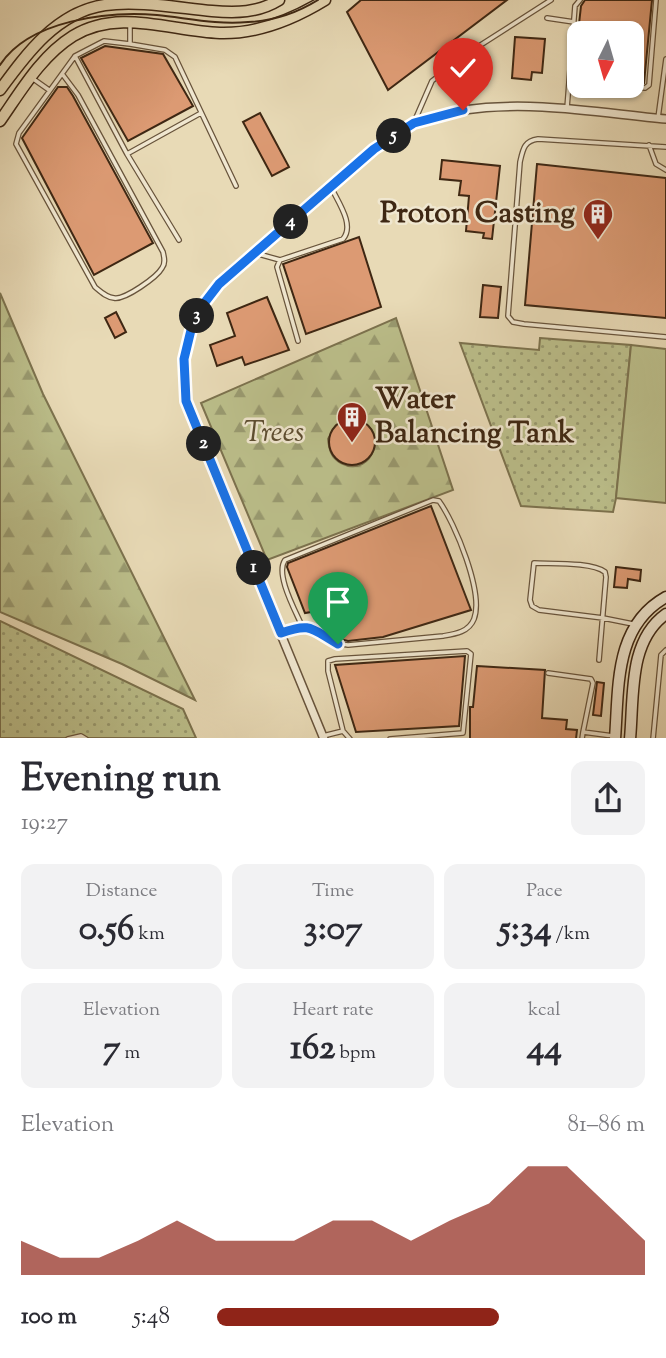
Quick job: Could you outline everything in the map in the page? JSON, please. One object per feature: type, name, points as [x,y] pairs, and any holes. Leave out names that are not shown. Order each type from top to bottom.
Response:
[{"type":"main road","points":[[0,90],[46,34],[59,23],[86,9],[106,4],[127,4],[239,13],[260,9],[279,0]]},
{"type":"main road","points":[[0,121],[31,77],[53,52],[74,36],[103,23],[130,21],[219,33],[250,32],[278,23],[325,0]]},
{"type":"street","points":[[323,737],[186,401],[184,359],[191,330],[202,306],[219,284],[374,149],[414,123],[463,110],[513,105],[662,118]]},
{"type":"street","points":[[615,737],[621,660],[629,635],[647,610],[666,597]]},
{"type":"street","points":[[630,738],[639,652],[648,632],[656,621],[666,614]]},
{"type":"lane","points":[[414,123],[432,81],[466,55],[551,0]]},
{"type":"lane","points":[[574,21],[575,6],[580,0]]},
{"type":"lane","points":[[644,88],[649,85],[656,0]]},
{"type":"lane","points":[[547,18],[567,21]]},
{"type":"lane","points":[[130,21],[130,44]]},
{"type":"lane","points":[[63,75],[78,95],[165,260],[162,269],[128,296],[116,299],[104,295],[95,287],[16,144],[16,137],[75,56],[104,41],[170,52],[236,186]]},
{"type":"lane","points":[[75,56],[127,154],[179,240]]},
{"type":"lane","points":[[662,118],[666,59]]},
{"type":"lane","points":[[31,77],[49,90]]},
{"type":"lane","points":[[567,110],[568,98]]},
{"type":"lane","points":[[127,154],[201,113]]},
{"type":"lane","points":[[666,147],[538,139],[530,140],[524,146],[520,162],[508,316],[513,322],[524,324],[666,337]]},
{"type":"lane","points":[[649,145],[656,164],[666,170]]},
{"type":"lane","points":[[254,253],[280,260],[343,239],[348,234],[349,226],[331,187]]},
{"type":"lane","points":[[280,260],[278,275],[298,341]]},
{"type":"lane","points":[[281,633],[302,626],[338,644],[348,645],[443,636],[457,634],[466,629],[474,620],[477,603],[460,542],[439,501],[433,500],[285,559],[281,564],[282,574],[302,626]]},
{"type":"lane","points":[[599,660],[603,618],[606,577],[603,569],[534,563],[530,600],[532,606],[539,610],[603,618],[635,625]]},
{"type":"lane","points":[[653,738],[661,655],[666,650]]},
{"type":"lane","points":[[350,738],[343,731],[328,661],[467,651],[471,654],[471,664],[463,738]]},
{"type":"lane","points":[[548,673],[591,678],[593,683],[582,738]]},
{"type":"lane","points":[[323,737],[343,731]]},
{"type":"lane","points":[[583,732],[615,737]]},
{"type":"lane","points":[[390,738],[463,733]]},
{"type":"lane","points":[[68,738],[86,738]]},
{"type":"green space","points":[[0,293],[43,394],[195,700],[122,664],[0,612]]},
{"type":"green space","name":"Trees","points":[[396,318],[453,490],[267,560],[201,403]],"holes":[[[351,419],[364,423],[372,430],[375,440],[369,458],[362,464],[352,466],[335,459],[328,439],[336,425]]]},
{"type":"green space","points":[[540,338],[631,345],[613,512],[521,506],[460,343],[539,350]]},
{"type":"green space","points":[[631,345],[666,349],[666,503],[616,498]]},
{"type":"green space","points":[[0,621],[183,709],[196,738],[0,738]]},
{"type":"building","points":[[361,0],[507,0],[388,90],[347,12]]},
{"type":"building","points":[[585,0],[652,0],[644,83],[644,21],[579,21],[581,6]]},
{"type":"building","points":[[515,37],[545,39],[542,73],[532,72],[531,80],[512,78]]},
{"type":"building","points":[[105,46],[163,54],[193,106],[128,141],[81,58]]},
{"type":"building","points":[[58,87],[67,87],[73,96],[153,243],[94,275],[22,138]]},
{"type":"building","points":[[260,113],[289,167],[272,176],[243,122]]},
{"type":"building","points":[[442,160],[500,166],[492,239],[483,238],[484,233],[466,231],[469,196],[459,195],[461,181],[440,179]]},
{"type":"building","name":"Proton Casting","points":[[537,164],[666,178],[666,318],[525,305]]},
{"type":"building","points":[[359,237],[381,307],[306,334],[283,264]]},
{"type":"building","points":[[483,285],[501,287],[498,318],[480,317]]},
{"type":"building","points":[[267,297],[289,350],[245,365],[242,357],[217,366],[210,345],[235,336],[227,313]]},
{"type":"building","points":[[116,312],[126,332],[115,338],[105,318]]},
{"type":"building","name":"Water Balancing Tank","points":[[352,419],[368,426],[375,442],[368,458],[352,465],[336,458],[329,442],[336,426]]},
{"type":"building","points":[[431,506],[471,610],[383,637],[348,641],[340,639],[328,609],[305,613],[287,567],[288,563]]},
{"type":"building","points":[[616,567],[641,570],[640,581],[628,579],[627,588],[614,587]]},
{"type":"building","points":[[465,656],[459,726],[356,732],[335,665]]},
{"type":"building","points":[[477,666],[545,670],[542,718],[567,720],[566,729],[577,730],[576,738],[470,738],[470,707],[473,707]]},
{"type":"building","points":[[597,682],[604,683],[601,716],[593,715]]},
{"type":"tram line","points":[[0,65],[13,50],[30,38],[50,28],[93,17],[137,14],[236,23],[284,16],[318,0]]},
{"type":"place","name":"Proton Casting","points":[[598,241]]},
{"type":"place","name":"Water Balancing Tank","points":[[352,444]]},
{"type":"route","points":[[338,644],[302,626],[281,633],[186,401],[184,359],[191,330],[202,306],[219,284],[374,149],[414,123],[463,110]]}]
